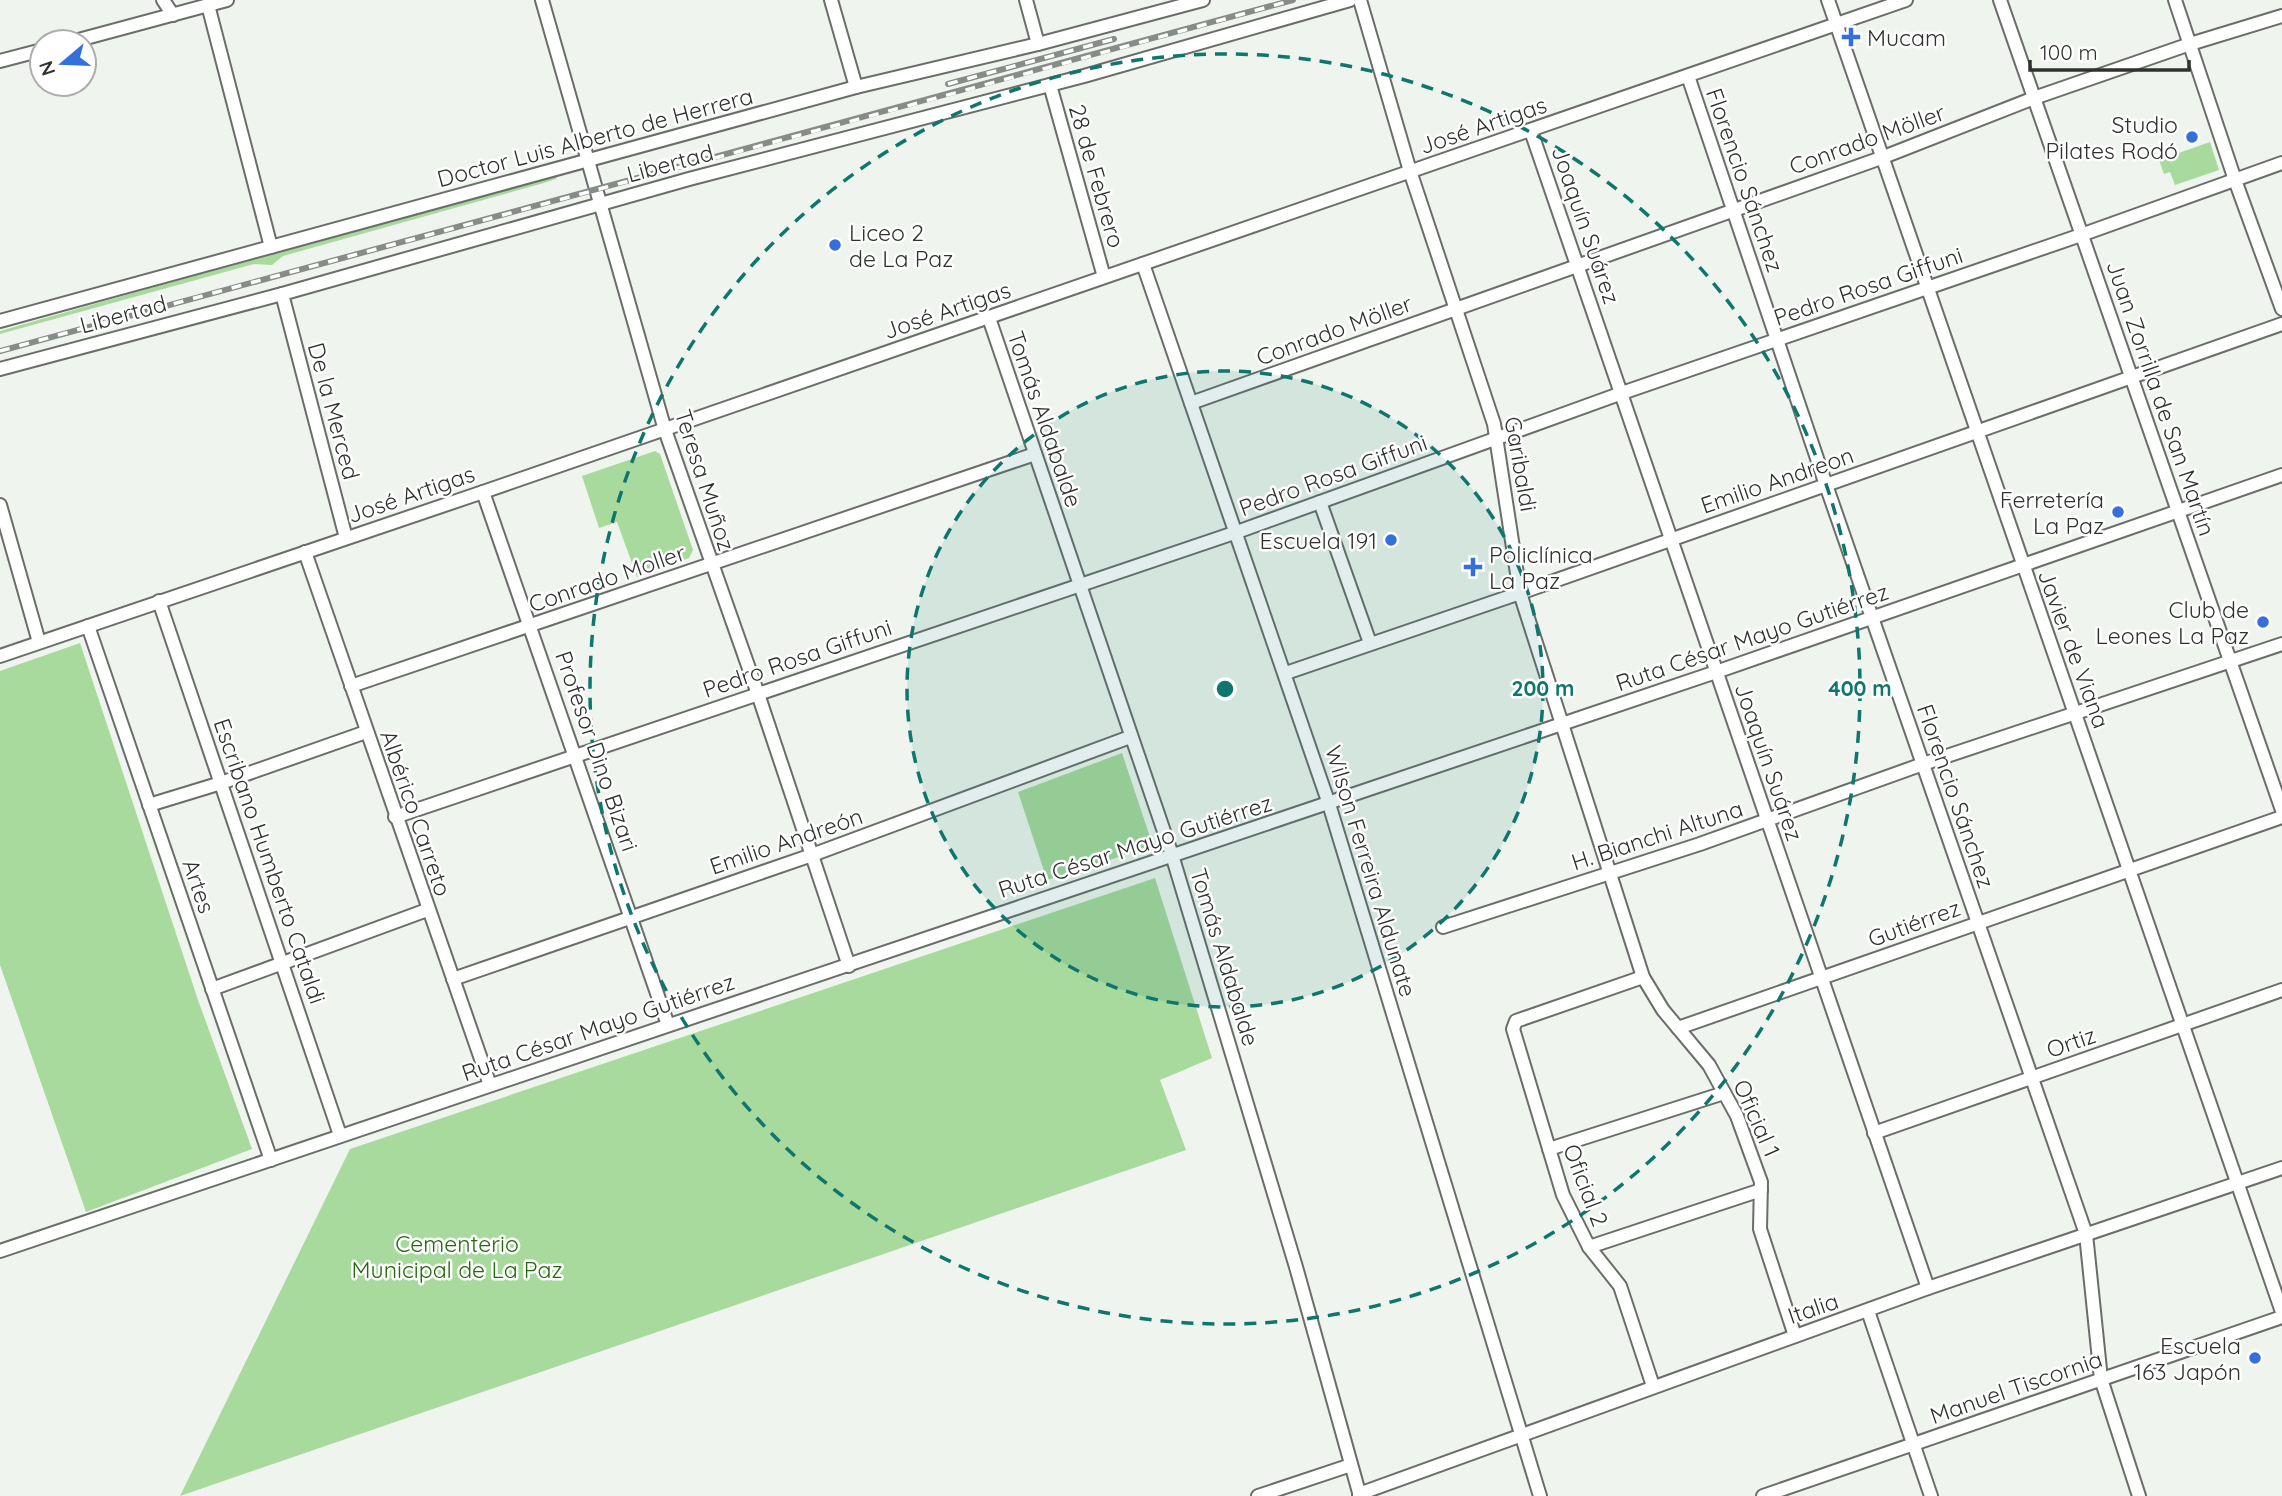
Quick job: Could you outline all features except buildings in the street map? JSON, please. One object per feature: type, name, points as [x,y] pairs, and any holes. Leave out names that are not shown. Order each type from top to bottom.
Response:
[{"type":"street","points":[[163,0],[173,15]]},
{"type":"street","points":[[98,35],[227,0]]},
{"type":"street","name":"Teresa Muñoz","points":[[542,0],[665,430],[758,694],[849,966]]},
{"type":"street","points":[[831,0],[856,88]]},
{"type":"street","points":[[1026,0],[1038,44]]},
{"type":"street","name":"Doctor Luis Alberto de Herrera","points":[[0,321],[586,160],[1203,0]]},
{"type":"street","name":"Libertad","points":[[0,369],[282,294],[599,204],[1050,85],[1350,0]]},
{"type":"street","name":"Garibaldi","points":[[1360,0],[1410,171],[1498,437],[1520,593],[1643,977]]},
{"type":"street","name":"Javier de Viana","points":[[1828,0],[2282,1315]]},
{"type":"street","name":"José Artigas","points":[[0,656],[665,430],[1906,0]]},
{"type":"street","name":"Juan Zorrilla de San Martín","points":[[2000,0],[2282,810]]},
{"type":"street","points":[[2175,0],[2235,180],[2282,309]]},
{"type":"street","points":[[208,5],[271,247]]},
{"type":"street","name":"Conrado Möller","points":[[1191,403],[1881,158],[2034,98],[2190,44],[2282,16]]},
{"type":"street","points":[[0,61],[28,54]]},
{"type":"street","name":"Florencio Sánchez","points":[[1688,76],[2085,1234],[2101,1379],[2139,1496]]},
{"type":"street","name":"28 de Febrero","points":[[1050,85],[1104,277]]},
{"type":"street","name":"Joaquín Suárez","points":[[1531,131],[1928,1287]]},
{"type":"street","name":"Pedro Rosa Giffuni","points":[[395,817],[1237,532],[1622,393],[2282,163]]},
{"type":"street","name":"Wilson Ferreira Aldunate","points":[[1143,264],[1329,804],[1540,1496]]},
{"type":"street","name":"De la Merced","points":[[282,294],[346,538]]},
{"type":"street","name":"Tomás Aldabalde","points":[[989,318],[1172,855],[1292,1254],[1359,1495]]},
{"type":"street","name":"Emilio Andreon","points":[[1286,673],[1672,540],[2282,324]]},
{"type":"street","name":"Conrado Moller","points":[[351,686],[1035,454]]},
{"type":"street","name":"Ruta César Mayo Gutiérrez","points":[[0,1251],[1716,673],[2282,475]]},
{"type":"street","name":"Profesor Dino Bizari","points":[[483,492],[668,1025]]},
{"type":"street","points":[[1320,502],[1370,643]]},
{"type":"street","points":[[0,505],[39,642]]},
{"type":"street","name":"Albérico Carreto","points":[[305,552],[490,1086]]},
{"type":"street","name":"Escribano Humberto Cataldi","points":[[159,601],[340,1135]]},
{"type":"street","name":"Artes","points":[[88,625],[271,1160]]},
{"type":"street","name":"H. Bianchi Altuna","points":[[1443,928],[2282,644]]},
{"type":"street","points":[[149,805],[221,783],[366,732]]},
{"type":"street","name":"Emilio Andreón","points":[[453,979],[812,855],[1130,737]]},
{"type":"street","name":"Gutiérrez","points":[[1678,1028],[2282,817]]},
{"type":"street","points":[[212,989],[427,910]]},
{"type":"street","name":"Oficial 1","points":[[1643,977],[1650,991],[1709,1065],[1737,1116],[1761,1182],[1760,1229],[1795,1336]]},
{"type":"street","name":"Oficial 2","points":[[1643,977],[1516,1021],[1513,1028],[1563,1195],[1589,1248],[1620,1286],[1653,1386]]},
{"type":"street","name":"Ortiz","points":[[1874,1133],[2282,990]]},
{"type":"street","points":[[1549,1149],[1724,1093]]},
{"type":"street","name":"Italia","points":[[1359,1495],[1521,1433],[1868,1311],[1928,1287],[2282,1168]]},
{"type":"street","points":[[1589,1248],[1761,1190]]},
{"type":"street","points":[[1868,1311],[1931,1496]]},
{"type":"street","name":"Manuel Tiscornia","points":[[1763,1496],[2282,1315]]},
{"type":"street","points":[[1258,1496],[1351,1465]]},
{"type":"green space","points":[[2210,142],[2219,170],[2175,185],[2170,172],[2164,174],[2159,160]]},
{"type":"green space","points":[[556,172],[559,174],[556,179],[544,183],[283,256],[272,265],[254,264],[0,334],[0,331]]},
{"type":"green space","points":[[655,451],[660,454],[693,550],[689,558],[637,577],[617,522],[599,528],[582,476]]},
{"type":"green space","points":[[80,643],[198,1000],[252,1149],[86,1212],[0,965],[0,671]]},
{"type":"green space","points":[[1122,753],[1153,846],[1047,880],[1018,792]]},
{"type":"green space","name":"Cementerio Municipal de La Paz","points":[[1155,878],[1212,1058],[1160,1080],[1186,1150],[180,1496],[350,1149]]},
{"type":"railway","points":[[0,351],[1293,0]]},
{"type":"railway","points":[[948,84],[1114,39]]},
{"type":"place","name":"Mucam","points":[[1851,37]]},
{"type":"place","name":"Studio Pilates Rodó","points":[[2192,137]]},
{"type":"place","name":"Liceo 2 de La Paz","points":[[835,245]]},
{"type":"place","name":"Ferretería La Paz","points":[[2118,512]]},
{"type":"place","name":"Escuela 191","points":[[1391,540]]},
{"type":"place","name":"Policlínica La Paz","points":[[1473,567]]},
{"type":"place","name":"Club de Leones La Paz","points":[[2263,622]]},
{"type":"place","name":"Escuela 163 Japón","points":[[2255,1358]]}]
